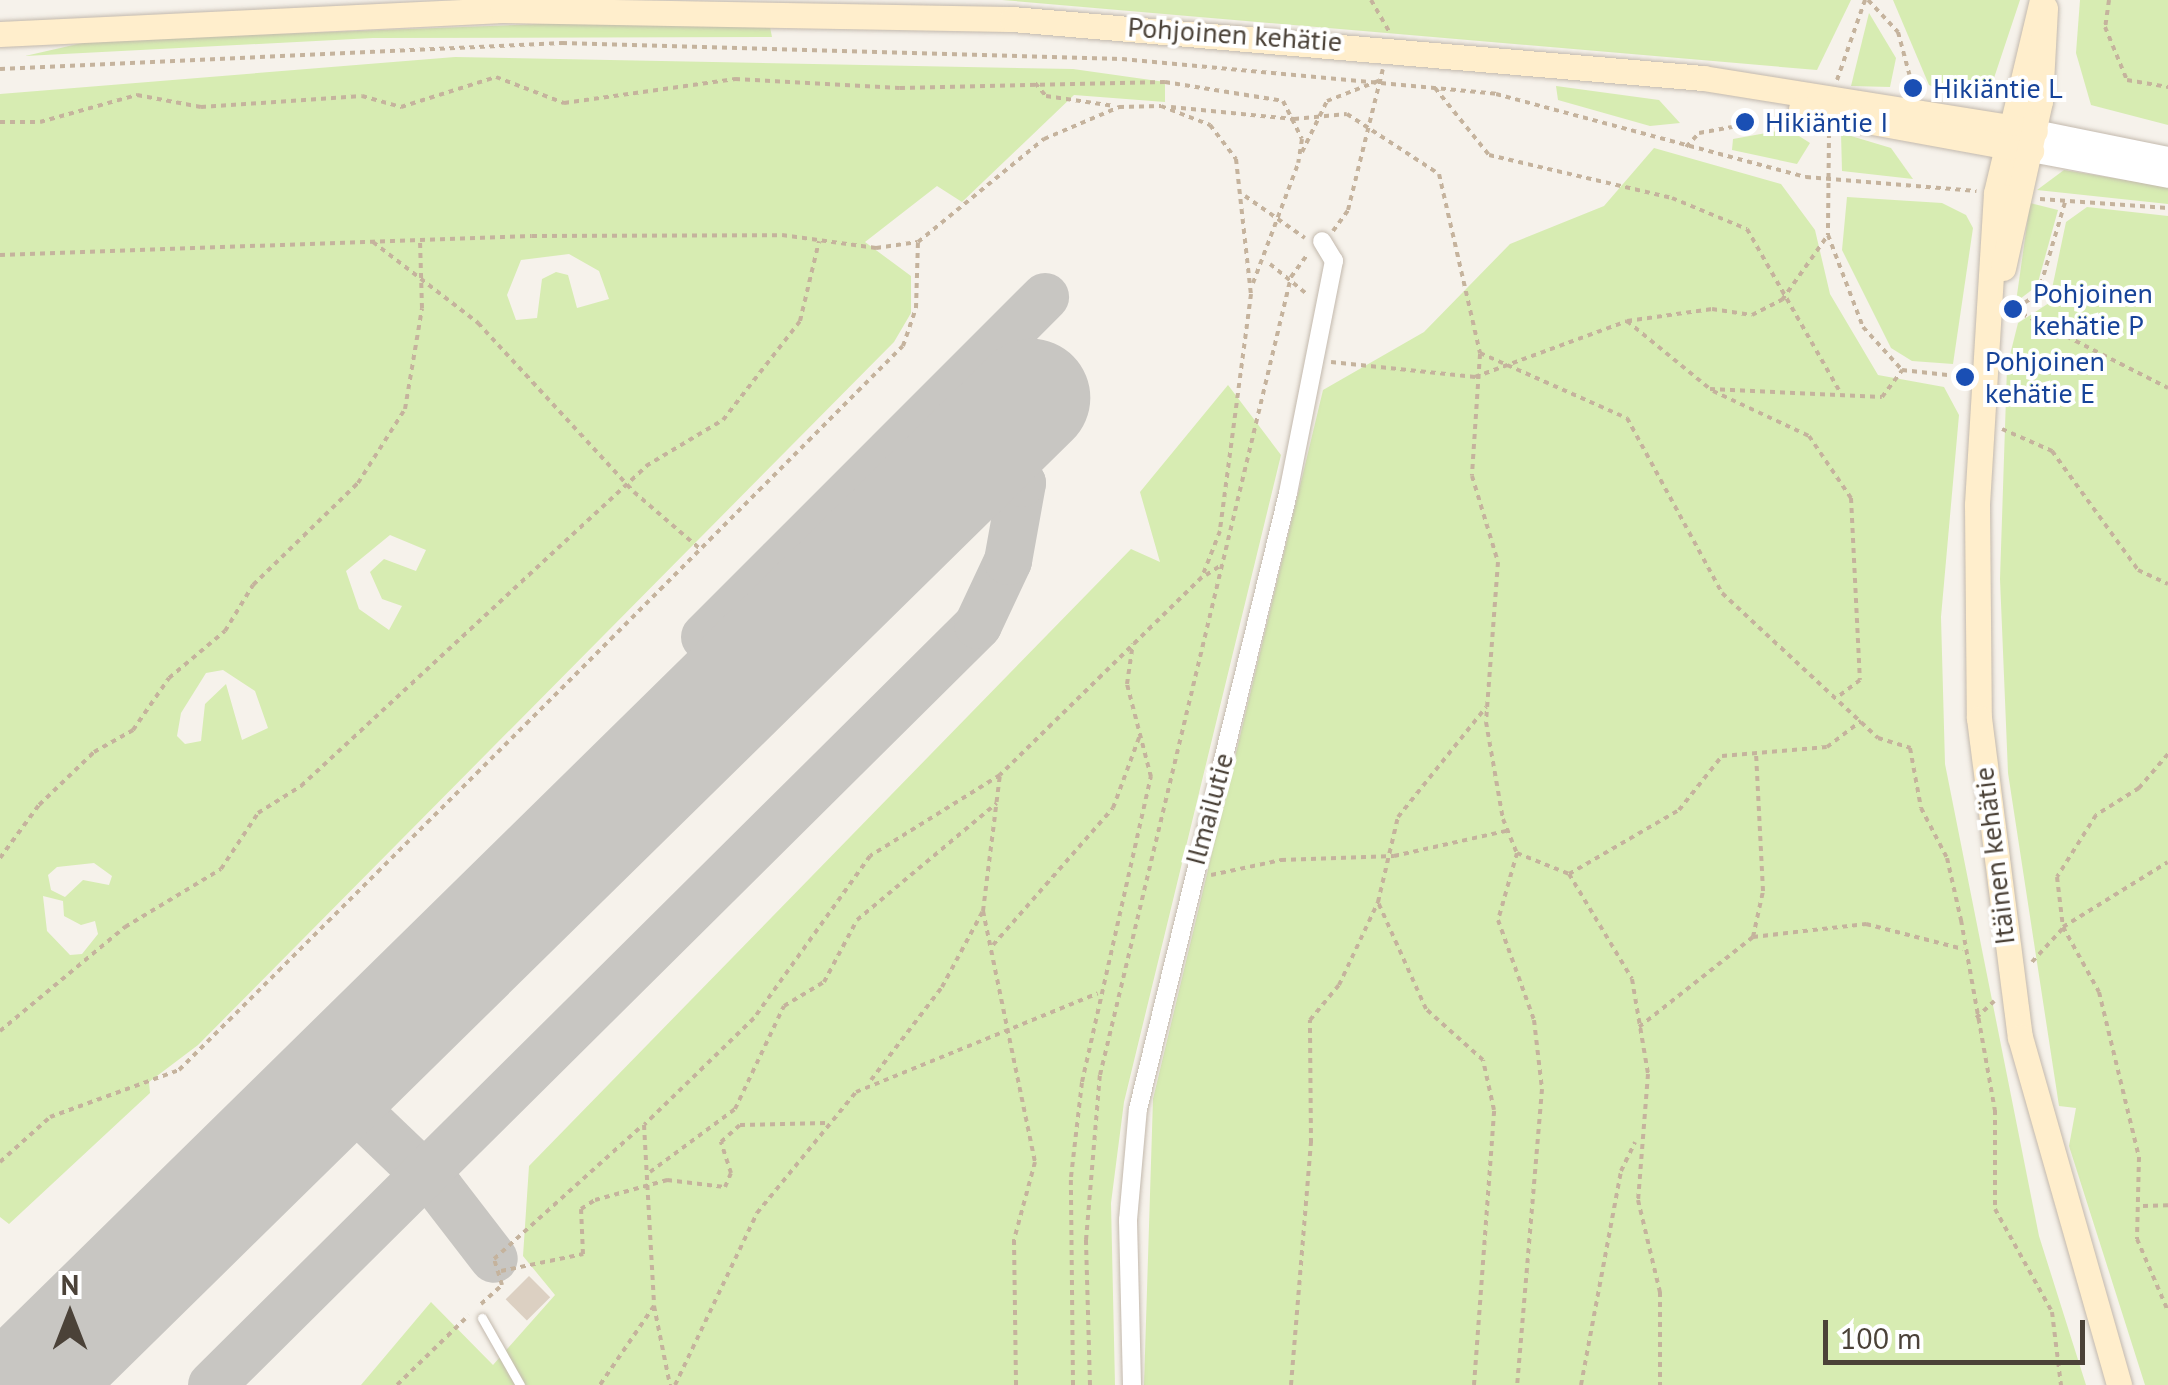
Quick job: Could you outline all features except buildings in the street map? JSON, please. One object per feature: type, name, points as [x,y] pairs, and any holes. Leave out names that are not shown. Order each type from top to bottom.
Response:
[{"type":"main road","name":"Itäinen kehätie","points":[[2043,0],[2005,135],[2009,195],[2003,310],[1985,378],[1982,424],[1979,718],[2010,986],[2054,1182],[2119,1385]]},
{"type":"main road","name":"Itäinen kehätie","points":[[2009,195],[2033,141],[2043,0]]},
{"type":"main road","name":"Pohjoinen kehätie","points":[[0,34],[369,13],[758,9],[1311,38],[1629,75],[2033,141]]},
{"type":"street","name":"Pohjoinen kehätie","points":[[2033,141],[2168,158]]},
{"type":"street","name":"Pohjoinen kehätie","points":[[2033,141],[2168,177]]},
{"type":"street","name":"Ilmailutie","points":[[1132,1385],[1135,1128],[1192,874],[1258,626],[1314,359],[1334,260],[1317,246]]},
{"type":"lane","points":[[482,1318],[520,1385]]},
{"type":"path","points":[[1836,84],[1866,0],[1898,32],[1912,88]]},
{"type":"path","points":[[2109,0],[2104,28],[2127,80],[2168,87]]},
{"type":"path","points":[[0,68],[305,48],[666,42],[1380,80],[1532,102],[1686,147],[1826,180],[2168,208]]},
{"type":"path","points":[[0,122],[40,122],[137,95],[201,107],[362,96],[401,107],[496,77],[564,104],[735,79],[900,88],[1165,82],[1282,101],[1294,119],[1298,162]]},
{"type":"path","points":[[1202,577],[1220,531],[1251,294],[1276,220],[1315,120],[1327,102],[1380,80]]},
{"type":"path","points":[[1090,1385],[1086,1240],[1100,1074],[1291,277],[1348,210],[1380,80]]},
{"type":"path","points":[[1034,82],[1046,96],[1119,107],[1161,106],[1315,120],[1347,114],[1439,174],[1448,190],[1480,353],[1475,377],[1472,476],[1498,562],[1486,708],[1508,831],[1517,852],[1498,920],[1534,1020],[1542,1089],[1517,1385]]},
{"type":"path","points":[[1433,85],[1488,156],[1672,198],[1746,230],[1782,300],[1841,394]]},
{"type":"path","points":[[1161,106],[1210,125],[1236,159],[1244,194],[1251,294]]},
{"type":"path","points":[[0,255],[420,240],[819,240],[876,248],[918,242],[1044,138],[1119,107]]},
{"type":"path","points":[[1686,147],[1699,133],[1754,123]]},
{"type":"path","points":[[1830,128],[1826,180],[1828,235],[1863,328],[1902,370],[1985,378]]},
{"type":"path","points":[[1244,194],[1317,246]]},
{"type":"path","points":[[2003,310],[2038,294],[2066,199]]},
{"type":"path","points":[[1314,359],[1475,377],[1627,321],[1712,309],[1752,315],[1782,300],[1828,235]]},
{"type":"path","points":[[0,858],[39,806],[94,752],[133,730],[169,678],[225,632],[253,585],[358,483],[405,409],[420,276],[420,240]]},
{"type":"path","points":[[0,1031],[125,927],[220,868],[258,813],[301,786],[626,484],[723,420],[800,321],[819,240]]},
{"type":"path","points":[[374,242],[420,276],[549,392],[626,484],[700,550]]},
{"type":"path","points":[[0,1162],[50,1117],[179,1070],[700,550],[903,346],[916,308],[918,242]]},
{"type":"path","points":[[1270,264],[1325,305]]},
{"type":"path","points":[[2003,310],[2168,388]]},
{"type":"path","points":[[1627,321],[1710,390],[1810,436],[1851,498],[1860,680],[1836,698]]},
{"type":"path","points":[[1480,353],[1627,418],[1722,593],[1861,722],[1910,748],[1966,950],[1995,1110],[1995,1209],[2052,1312],[2061,1385]]},
{"type":"path","points":[[1710,390],[1882,397],[1902,370]]},
{"type":"path","points":[[1982,424],[2052,451],[2138,570],[2168,584]]},
{"type":"path","points":[[397,1385],[502,1285],[494,1258],[644,1124],[754,1018],[870,856],[1000,775],[1134,638],[1202,577],[1225,563]]},
{"type":"path","points":[[1073,1385],[1071,1178],[1098,993],[1147,808],[1140,735],[1127,684],[1134,638]]},
{"type":"path","points":[[1291,1385],[1312,1143],[1310,1020],[1339,985],[1378,902],[1384,858],[1409,801],[1486,708]]},
{"type":"path","points":[[1569,874],[1679,810],[1722,756],[1828,747],[1861,722]]},
{"type":"path","points":[[992,946],[1113,808],[1140,735]]},
{"type":"path","points":[[2168,754],[2072,844],[2058,878],[2064,927],[2099,992],[2142,1206],[2137,1239],[2168,1312]]},
{"type":"path","points":[[1753,937],[1763,891],[1756,755]]},
{"type":"path","points":[[1000,775],[983,911],[1034,1162],[1014,1240],[1016,1385]]},
{"type":"path","points":[[650,1172],[735,1109],[784,1006],[824,982],[857,920],[996,804]]},
{"type":"path","points":[[1192,874],[1384,858],[1508,831]]},
{"type":"path","points":[[1517,852],[1569,874],[1632,978],[1648,1074],[1637,1138],[1638,1200],[1660,1292],[1660,1385]]},
{"type":"path","points":[[2010,986],[2064,927],[2168,862]]},
{"type":"path","points":[[1378,902],[1426,1009],[1483,1060],[1494,1110],[1474,1385]]},
{"type":"path","points":[[672,1385],[757,1212],[826,1123],[870,1082],[942,987],[983,911]]},
{"type":"path","points":[[1639,1027],[1753,937],[1866,924],[1966,950]]},
{"type":"path","points":[[870,1082],[1010,1034],[1098,993]]},
{"type":"path","points":[[500,1271],[571,1262],[583,1254],[581,1209],[652,1185],[725,1188],[731,1174],[721,1142],[740,1124],[826,1123]]},
{"type":"path","points":[[644,1124],[652,1185],[654,1306],[672,1385]]},
{"type":"path","points":[[1581,1385],[1621,1171],[1637,1138]]},
{"type":"path","points":[[2142,1206],[2168,1205]]},
{"type":"path","points":[[482,1304],[482,1318]]},
{"type":"path","points":[[600,1385],[654,1306]]},
{"type":"green space","points":[[1002,0],[1851,0],[1817,70]]},
{"type":"green space","points":[[1893,0],[2020,0],[1989,93],[1959,99],[1929,85]]},
{"type":"green space","points":[[2080,0],[2168,0],[2168,125],[2091,105],[2076,53]]},
{"type":"green space","points":[[1869,13],[1896,58],[1890,87],[1851,86]]},
{"type":"green space","points":[[594,22],[770,27],[772,37],[373,38],[25,56],[91,41]]},
{"type":"green space","points":[[455,57],[1073,69],[1165,82],[1165,102],[1074,95],[962,202],[937,186],[865,242],[911,276],[911,313],[894,342],[198,1045],[149,1082],[150,1093],[9,1224],[0,1217],[0,94]],"holes":[[[569,254],[599,271],[609,299],[577,308],[568,275],[556,272],[542,279],[537,318],[516,320],[507,295],[521,260]],[[390,535],[426,550],[416,571],[384,559],[370,572],[382,599],[402,606],[389,630],[359,609],[346,571]],[[223,670],[255,691],[268,728],[242,740],[226,684],[205,704],[201,741],[185,744],[177,736],[181,713],[206,673]],[[94,863],[112,876],[109,885],[83,880],[65,897],[51,890],[48,875],[57,867]],[[43,896],[63,901],[64,916],[81,925],[95,921],[98,934],[82,954],[70,955],[47,931]]]},
{"type":"green space","points":[[1556,86],[1659,100],[1680,123],[1650,126],[1558,100]]},
{"type":"green space","points":[[1788,129],[1810,143],[1797,164],[1732,150],[1733,139]]},
{"type":"green space","points":[[1841,133],[1891,148],[1913,179],[1842,171]]},
{"type":"green space","points":[[1654,148],[1781,184],[1815,230],[1830,294],[1878,375],[1944,387],[1959,415],[1941,617],[1945,764],[2039,1236],[2086,1385],[1144,1385],[1153,1099],[1323,390],[1424,332],[1510,244],[1604,206]]},
{"type":"green space","points":[[2064,170],[2168,187],[2168,204],[2037,190]]},
{"type":"green space","points":[[1847,197],[1942,203],[1966,215],[1973,228],[1953,364],[1912,361],[1891,348],[1842,250]]},
{"type":"green space","points":[[2030,203],[2058,210],[2037,286],[2016,302]]},
{"type":"green space","points":[[2087,207],[2168,216],[2168,1385],[2145,1385],[2069,1146],[2076,1108],[2059,1106],[2008,773],[2000,579],[2007,367],[2018,323],[2049,303],[2066,222]]},
{"type":"green space","points":[[1228,385],[1281,455],[1124,1102],[1111,1203],[1115,1385],[361,1385],[431,1302],[493,1365],[555,1295],[523,1256],[529,1166],[1131,549],[1160,562],[1140,492]]},
{"type":"taxiway","points":[[705,637],[1045,297]]},
{"type":"taxiway","points":[[212,1385],[978,625],[1008,561],[1022,483],[986,442]]},
{"type":"taxiway","points":[[331,1085],[440,1189],[494,1259]]},
{"type":"runway","points":[[26,1385],[1031,398]]},
{"type":"place","name":"Hikiäntie L","points":[[1913,88]]},
{"type":"place","name":"Hikiäntie I","points":[[1745,122]]},
{"type":"place","name":"Pohjoinen kehätie P","points":[[2013,309]]},
{"type":"place","name":"Pohjoinen kehätie E","points":[[1965,377]]}]
